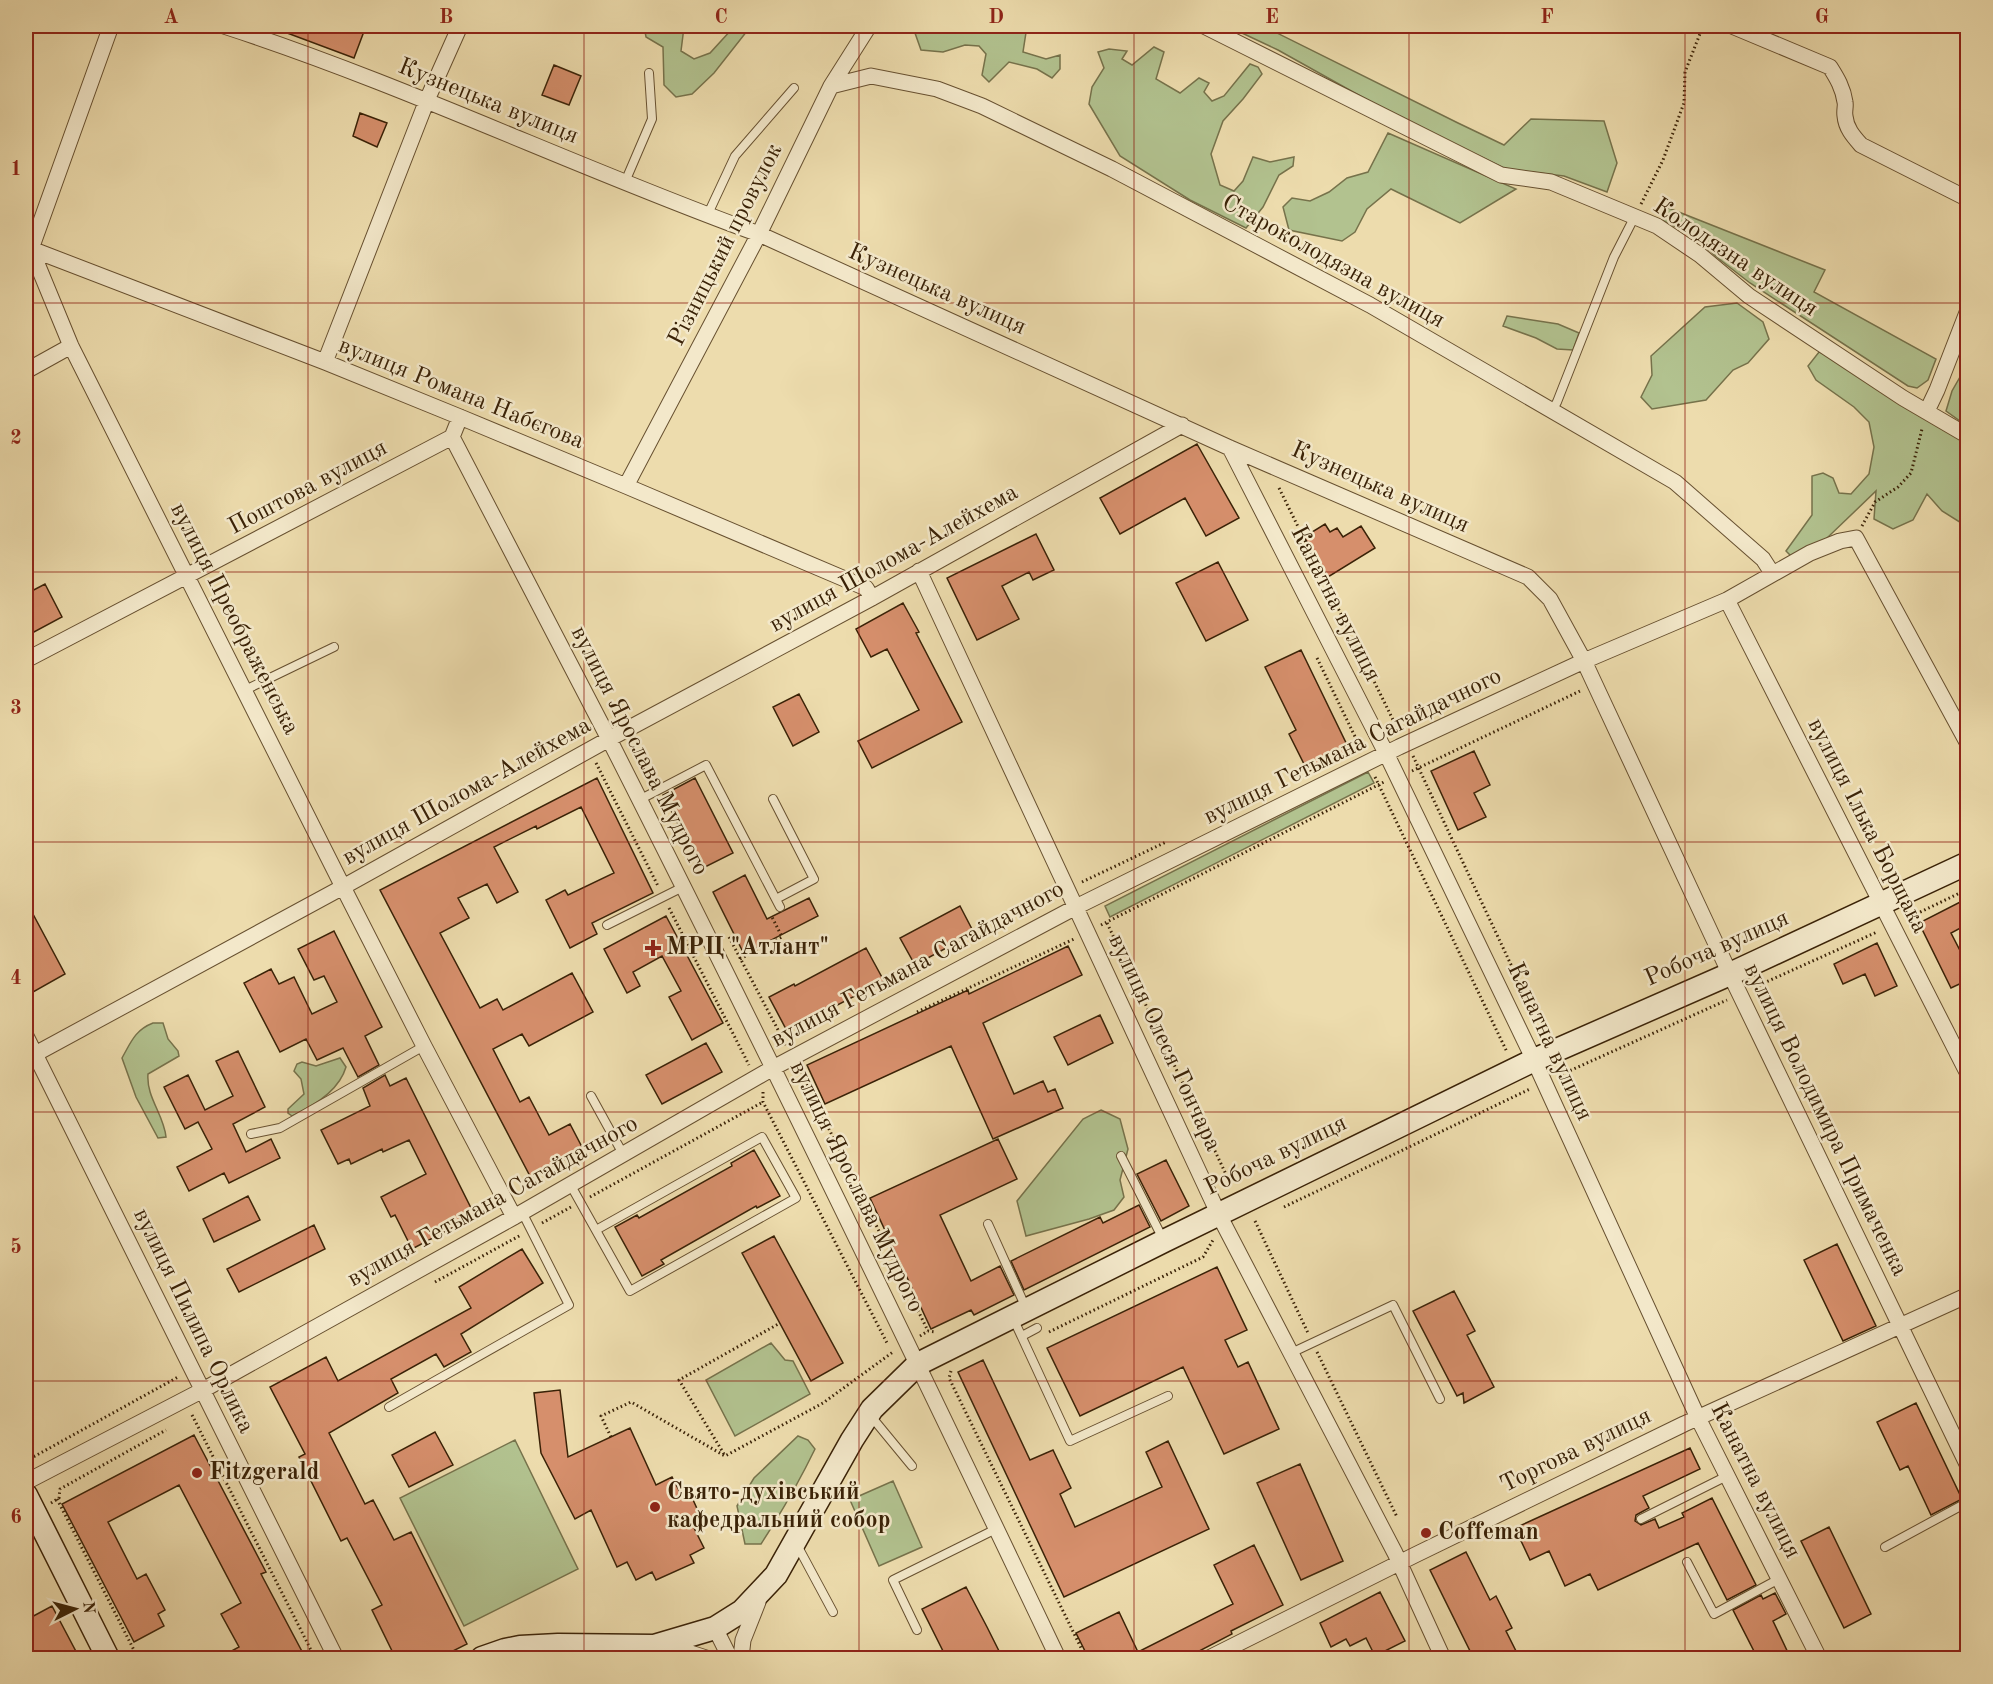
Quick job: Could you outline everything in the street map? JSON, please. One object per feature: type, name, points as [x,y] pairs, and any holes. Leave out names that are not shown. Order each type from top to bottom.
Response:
[{"type":"street","points":[[28,248],[111,26]]},
{"type":"street","name":"Кузнецька вулиця","points":[[224,26],[259,31],[707,216],[759,234],[1230,448],[1528,577],[1550,599],[1584,661]]},
{"type":"street","points":[[325,362],[427,100],[460,26]]},
{"type":"street","name":"Різницький провулок","points":[[626,486],[759,234],[831,86],[869,26]]},
{"type":"street","name":"Колодязна вулиця","points":[[1204,26],[1501,175],[1551,182],[1657,226],[1700,255],[1749,296],[1903,398],[1968,436]]},
{"type":"street","points":[[1732,26],[1830,67],[1839,81],[1843,94],[1849,132],[1860,145],[1968,199]]},
{"type":"street","name":"Староколодязна вулиця","points":[[831,86],[862,77],[880,76],[938,89],[982,106],[1112,170],[1370,305],[1675,482],[1763,560],[1772,573]]},
{"type":"street","name":"вулиця Преображенська","points":[[28,248],[71,346],[343,887],[424,1046],[518,1214]]},
{"type":"street","name":"вулиця Романа Набєгова","points":[[28,248],[325,362],[460,417],[866,588],[872,598]]},
{"type":"street","points":[[1927,411],[1968,310]]},
{"type":"street","points":[[26,371],[71,346]]},
{"type":"street","points":[[452,437],[460,417]]},
{"type":"street","name":"вулиця Шолома-Алейхема","points":[[30,1056],[343,887],[609,739],[872,598],[1182,425]]},
{"type":"street","name":"Поштова вулиця","points":[[26,660],[452,437]]},
{"type":"street","name":"вулиця Ярослава Мудрого","points":[[452,437],[609,739],[773,1068],[912,1370],[996,1529],[1058,1659]]},
{"type":"street","name":"Канатна вулиця","points":[[1230,448],[1386,753],[1524,1065],[1544,1082],[1698,1418],[1819,1659]]},
{"type":"street","points":[[1857,538],[1968,744]]},
{"type":"street","name":"вулиця Гетьмана Сагайдачного","points":[[26,1482],[203,1390],[793,1057],[1076,907],[1386,753],[1584,661],[1727,600],[1810,553],[1857,538]]},
{"type":"street","name":"вулиця Олеся Гончара","points":[[919,571],[1224,1224],[1400,1562],[1443,1659]]},
{"type":"street","name":"вулиця Ілька Борщака","points":[[1727,600],[1968,1074]]},
{"type":"street","name":"вулиця Володимира Примаченка","points":[[1584,661],[1730,974],[1968,1466]]},
{"type":"street","name":"Робоча вулиця","points":[[482,1659],[520,1647],[654,1646],[715,1628],[742,1611],[776,1575],[869,1414],[912,1370],[1024,1326],[1164,1241],[1224,1224],[1524,1065],[1730,974],[1968,863]]},
{"type":"street","name":"вулиця Пилипа Орлика","points":[[26,1036],[30,1056],[193,1369],[336,1659]]},
{"type":"street","name":"Торгова вулиця","points":[[1209,1659],[1400,1562],[1698,1418],[1968,1295]]},
{"type":"street","points":[[30,1503],[108,1659]]},
{"type":"street","points":[[741,1659],[743,1640],[749,1621],[776,1575]]},
{"type":"street","points":[[715,1628],[730,1659]]},
{"type":"street","points":[[654,1646],[678,1648],[706,1659]]},
{"type":"street","points":[[1961,1659],[1968,1655]]},
{"type":"lane","points":[[625,182],[652,119],[649,73]]},
{"type":"lane","points":[[707,216],[735,156],[794,88]]},
{"type":"lane","points":[[1552,411],[1614,257],[1635,216]]},
{"type":"lane","points":[[245,690],[334,646]]},
{"type":"lane","points":[[639,800],[706,765],[780,907]]},
{"type":"lane","points":[[773,799],[814,879],[776,899]]},
{"type":"lane","points":[[607,925],[682,887]]},
{"type":"lane","points":[[251,1134],[280,1128],[424,1046]]},
{"type":"lane","points":[[591,1096],[623,1154]]},
{"type":"lane","points":[[570,1184],[630,1291],[796,1198],[762,1137],[596,1230]]},
{"type":"lane","points":[[1121,1156],[1164,1241]]},
{"type":"lane","points":[[389,1407],[569,1305],[532,1229],[518,1214]]},
{"type":"lane","points":[[988,1224],[1024,1326],[1070,1441],[1168,1395]]},
{"type":"lane","points":[[1291,1353],[1394,1305],[1440,1399]]},
{"type":"lane","points":[[869,1414],[912,1466]]},
{"type":"lane","points":[[1641,1519],[1727,1476]]},
{"type":"lane","points":[[1885,1547],[1968,1502]]},
{"type":"lane","points":[[917,1630],[893,1580],[996,1529]]},
{"type":"lane","points":[[795,1541],[832,1612]]},
{"type":"lane","points":[[1687,1562],[1714,1614],[1779,1579]]},
{"type":"path","points":[[1635,216],[1663,160],[1684,104],[1685,72],[1702,26]]},
{"type":"path","points":[[1857,538],[1875,502],[1898,487],[1911,473],[1927,411]]},
{"type":"path","points":[[916,1012],[1088,933],[1396,775],[1407,773],[1595,683]]},
{"type":"path","points":[[589,750],[764,1093],[763,1102],[892,1353],[912,1370]]},
{"type":"path","points":[[1368,762],[1524,1065]]},
{"type":"path","points":[[1276,1210],[1544,1082],[1893,926],[1968,889]]},
{"type":"path","points":[[740,959],[782,937],[771,915]]},
{"type":"path","points":[[1107,923],[1232,1187]]},
{"type":"path","points":[[793,1057],[928,1331]]},
{"type":"path","points":[[428,1286],[763,1102]]},
{"type":"path","points":[[1255,1221],[1400,1523]]},
{"type":"path","points":[[1024,1326],[1034,1339],[1203,1257],[1211,1241],[1224,1224]]},
{"type":"path","points":[[725,1456],[679,1380],[780,1323]]},
{"type":"path","points":[[725,1456],[823,1403],[892,1353]]},
{"type":"path","points":[[952,1368],[949,1378],[1086,1659]]},
{"type":"path","points":[[26,1461],[193,1369]]},
{"type":"path","points":[[611,1437],[601,1416],[631,1401],[725,1456]]},
{"type":"path","points":[[210,1405],[192,1415],[315,1659]]},
{"type":"path","points":[[57,1500],[60,1489],[172,1426]]},
{"type":"path","points":[[30,1503],[57,1500]]},
{"type":"path","points":[[57,1500],[138,1659]]},
{"type":"green space","points":[[644,26],[684,27],[681,51],[694,59],[710,53],[732,29],[732,26],[751,26],[714,73],[692,94],[676,97],[664,85],[663,47],[646,37]]},
{"type":"green space","points":[[919,26],[1027,26],[1023,52],[1046,59],[1060,55],[1060,69],[1052,78],[1037,69],[1009,62],[989,82],[982,75],[986,54],[979,46],[965,45],[943,52],[921,50],[915,33]]},
{"type":"green space","points":[[1227,26],[1263,26],[1504,145],[1531,119],[1604,121],[1617,163],[1607,192],[1564,176],[1506,169],[1396,116],[1278,50]]},
{"type":"green space","points":[[1154,47],[1164,52],[1156,79],[1180,93],[1199,78],[1209,83],[1204,92],[1212,101],[1224,96],[1250,64],[1258,67],[1262,74],[1223,121],[1211,154],[1220,185],[1234,191],[1243,181],[1253,157],[1270,162],[1294,157],[1293,166],[1279,175],[1263,207],[1246,228],[1190,200],[1120,156],[1089,104],[1092,87],[1104,68],[1098,52],[1109,49],[1127,51],[1122,59],[1132,65]]},
{"type":"green space","points":[[1388,133],[1516,189],[1460,223],[1391,189],[1367,209],[1355,232],[1342,241],[1289,230],[1283,207],[1292,198],[1310,201],[1329,192],[1347,178],[1368,172]]},
{"type":"green space","points":[[1661,205],[1825,270],[1814,292],[1936,359],[1928,380],[1917,388],[1908,386],[1750,283],[1691,234],[1663,221]]},
{"type":"green space","points":[[1737,303],[1763,322],[1769,339],[1748,363],[1733,370],[1706,400],[1652,409],[1641,397],[1652,375],[1651,356],[1705,307]]},
{"type":"green space","points":[[1507,316],[1558,324],[1579,333],[1573,350],[1557,349],[1536,338],[1503,326]]},
{"type":"green space","points":[[1819,352],[1832,356],[1967,440],[1966,526],[1942,511],[1927,494],[1913,520],[1893,529],[1874,519],[1876,491],[1826,539],[1792,557],[1786,551],[1812,515],[1812,476],[1823,473],[1833,478],[1839,493],[1851,494],[1869,474],[1874,447],[1869,422],[1854,407],[1816,380],[1808,366]]},
{"type":"green space","points":[[1964,370],[1967,372],[1967,426],[1946,411],[1952,391]]},
{"type":"green space","points":[[1368,772],[1374,783],[1110,917],[1105,906]]},
{"type":"green space","points":[[153,1023],[163,1023],[168,1039],[178,1051],[179,1056],[148,1074],[152,1098],[165,1129],[166,1137],[158,1138],[136,1097],[122,1058],[138,1033]]},
{"type":"green space","points":[[340,1058],[346,1067],[343,1076],[332,1090],[325,1097],[300,1112],[292,1116],[288,1113],[288,1109],[304,1094],[301,1079],[294,1071],[297,1064],[302,1062],[316,1066]]},
{"type":"green space","points":[[1101,1110],[1120,1119],[1128,1149],[1120,1180],[1124,1197],[1114,1210],[1026,1236],[1017,1201],[1083,1119]]},
{"type":"green space","points":[[771,1343],[785,1360],[793,1361],[810,1394],[735,1436],[706,1380]]},
{"type":"green space","points":[[798,1436],[808,1440],[815,1449],[790,1497],[761,1544],[745,1544],[737,1506],[754,1478]]},
{"type":"green space","points":[[515,1440],[578,1569],[464,1626],[400,1498]]},
{"type":"green space","points":[[893,1481],[922,1547],[879,1566],[850,1500]]},
{"type":"building","points":[[271,26],[366,26],[354,58]]},
{"type":"building","points":[[554,65],[581,76],[569,105],[542,95]]},
{"type":"building","points":[[360,113],[387,123],[377,147],[353,136]]},
{"type":"building","points":[[1197,444],[1239,518],[1206,536],[1185,498],[1120,534],[1100,498]]},
{"type":"building","points":[[1325,524],[1330,532],[1337,528],[1343,537],[1361,526],[1375,548],[1328,577],[1304,537]]},
{"type":"building","points":[[1036,534],[1054,570],[1033,580],[1029,572],[1002,586],[1019,619],[977,640],[947,578]]},
{"type":"building","points":[[1218,562],[1248,620],[1206,641],[1176,583]]},
{"type":"building","points":[[45,584],[62,617],[34,632],[26,616],[26,594]]},
{"type":"building","points":[[903,603],[962,722],[872,768],[858,741],[919,710],[887,649],[871,657],[856,629]]},
{"type":"building","points":[[1301,650],[1350,751],[1308,772],[1289,734],[1296,730],[1265,667]]},
{"type":"building","points":[[799,694],[819,732],[793,746],[773,707]]},
{"type":"building","points":[[1474,751],[1490,785],[1474,793],[1486,817],[1458,830],[1431,771]]},
{"type":"building","points":[[597,778],[653,893],[592,923],[597,934],[570,948],[546,900],[565,890],[568,895],[614,873],[581,807],[494,847],[518,892],[497,903],[487,884],[458,898],[469,918],[440,933],[480,1008],[497,999],[503,1010],[572,973],[593,1012],[529,1046],[522,1034],[493,1049],[520,1102],[529,1097],[549,1135],[570,1124],[583,1149],[531,1178],[380,890]]},
{"type":"building","points":[[695,778],[733,853],[701,869],[663,795]]},
{"type":"building","points":[[745,875],[767,919],[809,898],[818,916],[744,954],[713,892]]},
{"type":"building","points":[[1968,898],[1968,924],[1951,933],[1968,966],[1968,980],[1951,988],[1919,923]]},
{"type":"building","points":[[26,901],[65,974],[26,996]]},
{"type":"building","points":[[960,906],[974,933],[915,965],[900,938]]},
{"type":"building","points":[[666,916],[723,1023],[692,1040],[669,997],[681,991],[662,956],[633,972],[640,986],[627,993],[604,949]]},
{"type":"building","points":[[334,931],[382,1027],[365,1036],[379,1065],[358,1077],[343,1048],[317,1060],[306,1039],[280,1052],[244,983],[271,969],[279,984],[294,977],[312,1014],[337,1002],[324,976],[314,980],[298,949]]},
{"type":"building","points":[[1877,943],[1897,986],[1875,996],[1865,974],[1843,984],[1834,964]]},
{"type":"building","points":[[1068,946],[1082,975],[983,1023],[1014,1094],[1043,1081],[1048,1092],[1055,1089],[1063,1108],[993,1139],[951,1046],[825,1104],[807,1065],[968,990],[969,994]]},
{"type":"building","points":[[866,948],[884,981],[787,1031],[769,997],[794,984],[795,986]]},
{"type":"building","points":[[1100,1015],[1113,1043],[1068,1065],[1054,1037]]},
{"type":"building","points":[[706,1043],[722,1072],[662,1104],[646,1075]]},
{"type":"building","points":[[238,1051],[265,1107],[233,1124],[246,1152],[271,1139],[280,1158],[229,1183],[224,1173],[189,1191],[177,1167],[212,1149],[198,1122],[185,1129],[164,1087],[188,1075],[205,1110],[233,1096],[216,1061]]},
{"type":"building","points":[[385,1075],[390,1086],[406,1078],[475,1216],[412,1249],[395,1215],[391,1217],[381,1197],[426,1174],[409,1140],[383,1152],[382,1149],[351,1164],[349,1159],[338,1164],[321,1130],[370,1106],[363,1088]]},
{"type":"building","points":[[998,1139],[1017,1179],[940,1215],[971,1281],[1000,1266],[1014,1295],[974,1315],[971,1310],[931,1329],[870,1198]]},
{"type":"building","points":[[754,1150],[780,1196],[757,1208],[756,1206],[661,1260],[664,1264],[642,1276],[615,1227],[637,1215],[639,1218],[732,1166],[731,1163]]},
{"type":"building","points":[[1166,1160],[1189,1206],[1161,1221],[1137,1174]]},
{"type":"building","points":[[248,1196],[260,1220],[214,1242],[203,1219]]},
{"type":"building","points":[[1139,1205],[1150,1227],[1024,1290],[1011,1261],[1100,1217],[1103,1223]]},
{"type":"building","points":[[314,1225],[325,1249],[239,1292],[227,1269]]},
{"type":"building","points":[[774,1236],[843,1363],[811,1381],[742,1253]]},
{"type":"building","points":[[1837,1244],[1876,1326],[1843,1341],[1804,1260]]},
{"type":"building","points":[[522,1249],[543,1283],[461,1334],[471,1352],[444,1367],[436,1354],[391,1379],[398,1393],[329,1433],[365,1504],[373,1500],[394,1540],[411,1532],[467,1644],[437,1659],[396,1659],[372,1610],[382,1605],[347,1538],[341,1541],[299,1457],[305,1454],[270,1387],[326,1357],[338,1381],[471,1308],[459,1287]]},
{"type":"building","points":[[1217,1267],[1247,1330],[1225,1340],[1238,1367],[1248,1362],[1279,1429],[1224,1454],[1183,1367],[1080,1416],[1047,1348]]},
{"type":"building","points":[[1454,1291],[1475,1331],[1467,1335],[1494,1387],[1464,1403],[1463,1393],[1457,1396],[1413,1311]]},
{"type":"building","points":[[983,1360],[1030,1460],[1053,1450],[1071,1488],[1060,1494],[1075,1527],[1162,1487],[1146,1452],[1168,1441],[1209,1529],[1064,1597],[958,1372]]},
{"type":"building","name":"Свято-духівський кафедральний собор","points":[[560,1390],[568,1457],[630,1428],[656,1485],[672,1477],[681,1494],[689,1491],[704,1524],[694,1528],[704,1548],[690,1555],[694,1563],[656,1580],[652,1572],[636,1580],[627,1562],[617,1567],[591,1510],[575,1519],[541,1453],[534,1393]]},
{"type":"building","points":[[1916,1403],[1962,1499],[1931,1515],[1908,1466],[1900,1470],[1877,1422]]},
{"type":"building","points":[[435,1432],[453,1465],[409,1487],[392,1455]]},
{"type":"building","points":[[194,1435],[266,1572],[261,1574],[306,1659],[217,1659],[239,1647],[221,1614],[241,1603],[179,1485],[108,1522],[137,1579],[146,1574],[165,1610],[158,1614],[164,1626],[134,1642],[62,1504]]},
{"type":"building","points":[[1690,1448],[1700,1469],[1643,1496],[1649,1508],[1636,1515],[1635,1521],[1641,1525],[1655,1519],[1659,1528],[1684,1517],[1682,1513],[1712,1498],[1756,1585],[1727,1600],[1698,1543],[1598,1590],[1590,1574],[1565,1586],[1549,1551],[1530,1560],[1515,1528]]},
{"type":"building","points":[[1300,1464],[1343,1561],[1301,1580],[1257,1483]]},
{"type":"building","points":[[1829,1527],[1871,1614],[1844,1628],[1801,1541]]},
{"type":"building","points":[[1254,1545],[1283,1605],[1231,1631],[1232,1634],[1184,1659],[1089,1659],[1076,1633],[1119,1612],[1138,1652],[1233,1604],[1214,1565]]},
{"type":"building","points":[[1466,1552],[1490,1600],[1496,1596],[1512,1628],[1506,1631],[1520,1659],[1474,1659],[1430,1570]]},
{"type":"building","points":[[966,1587],[1003,1659],[947,1659],[922,1609]]},
{"type":"building","points":[[1380,1592],[1405,1641],[1375,1656],[1366,1638],[1350,1646],[1346,1639],[1331,1647],[1320,1623]]},
{"type":"building","points":[[1775,1593],[1786,1614],[1773,1621],[1791,1659],[1758,1659],[1733,1610],[1761,1595],[1763,1599]]},
{"type":"building","points":[[52,1606],[80,1659],[37,1659],[26,1637],[26,1620]]},
{"type":"place","name":"МРЦ \"Атлант\"","points":[[653,948]]},
{"type":"place","name":"Fitzgerald","points":[[197,1473]]},
{"type":"place","name":"Свято-духівський кафедральний собор","points":[[655,1507]]},
{"type":"place","name":"Coffeman","points":[[1426,1533]]}]
